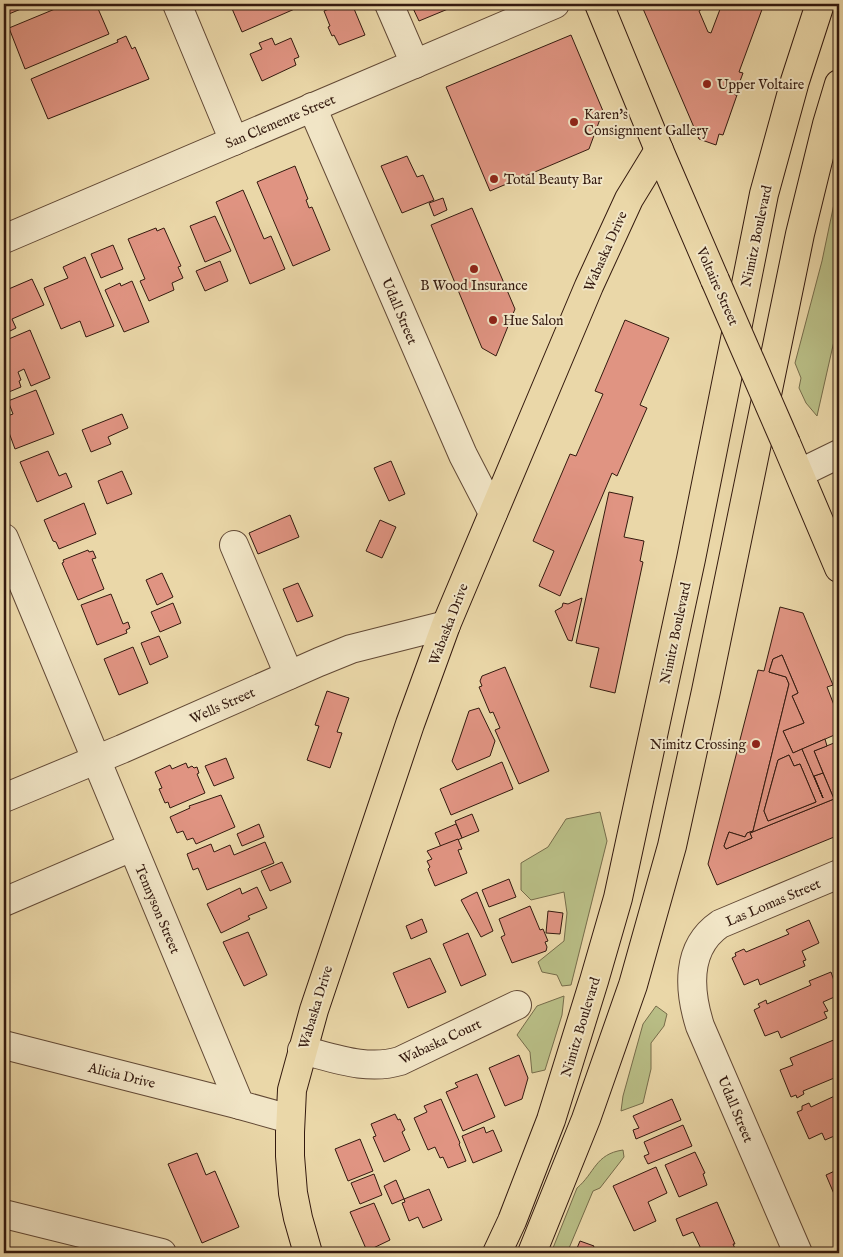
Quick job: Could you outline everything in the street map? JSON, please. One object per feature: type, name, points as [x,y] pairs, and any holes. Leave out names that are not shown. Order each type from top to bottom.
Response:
[{"type":"main road","name":"Voltaire Street","points":[[600,4],[659,150],[800,473],[839,568]]},
{"type":"main road","name":"Nimitz Boulevard","points":[[497,1253],[512,1221],[550,1120],[618,898],[691,559],[764,194],[795,81],[820,4]]},
{"type":"main road","points":[[532,1253],[586,1120],[633,985],[665,872],[706,691],[800,234],[839,84]]},
{"type":"main road","name":"Wabaska Drive","points":[[290,1118],[292,1090],[302,1050],[330,960],[410,724],[446,625],[492,513],[614,232],[636,186],[659,150]]},
{"type":"main road","points":[[290,1118],[290,1156],[293,1193],[308,1253]]},
{"type":"street","points":[[177,4],[234,141]]},
{"type":"street","points":[[389,4],[415,64]]},
{"type":"street","name":"San Clemente Street","points":[[4,239],[555,4]]},
{"type":"street","name":"Udall Street","points":[[312,107],[463,456],[492,513]]},
{"type":"street","points":[[800,473],[839,454]]},
{"type":"street","name":"Tennyson Street","points":[[4,538],[240,1105]]},
{"type":"street","points":[[234,545],[289,675]]},
{"type":"street","name":"Wells Street","points":[[4,798],[352,649],[446,625]]},
{"type":"street","points":[[4,902],[132,847]]},
{"type":"street","name":"Las Lomas Street","points":[[694,960],[702,942],[720,924],[839,874]]},
{"type":"street","name":"Udall Street","points":[[694,960],[692,992],[700,1026],[798,1253]]},
{"type":"street","name":"Wabaska Court","points":[[302,1050],[365,1065],[389,1064],[400,1061],[517,1005]]},
{"type":"street","name":"Alicia Drive","points":[[4,1045],[240,1105]]},
{"type":"street","points":[[240,1105],[290,1118]]},
{"type":"street","points":[[4,1214],[162,1253]]},
{"type":"green space","points":[[839,180],[839,319],[817,416],[806,403],[799,388],[801,378],[795,363],[822,261]]},
{"type":"green space","points":[[600,812],[607,841],[571,985],[562,986],[557,975],[542,972],[538,962],[564,941],[567,913],[564,892],[531,900],[521,890],[521,863],[548,847],[566,819]]},
{"type":"green space","points":[[564,996],[562,1015],[545,1070],[532,1073],[530,1052],[517,1035],[537,1006]]},
{"type":"green space","points":[[656,1006],[667,1014],[664,1026],[651,1043],[651,1069],[643,1103],[621,1111],[623,1096],[643,1024]]},
{"type":"green space","points":[[623,1150],[624,1157],[600,1188],[593,1191],[567,1253],[551,1253],[577,1188],[601,1160],[614,1152]]},
{"type":"building","points":[[4,4],[33,4],[4,16]]},
{"type":"building","points":[[67,4],[96,4],[109,34],[25,69],[9,28]]},
{"type":"building","points":[[230,4],[306,4],[242,32]]},
{"type":"building","points":[[341,4],[352,4],[365,35],[339,45],[328,27],[330,26],[324,11]]},
{"type":"building","points":[[411,4],[460,4],[419,21]]},
{"type":"building","name":"Upper Voltaire","points":[[641,4],[700,4],[702,9],[699,11],[708,32],[711,33],[722,4],[764,4],[739,72],[743,73],[735,95],[737,95],[723,135],[719,134],[716,145],[699,139]]},
{"type":"building","points":[[571,35],[603,111],[589,149],[490,191],[446,87]]},
{"type":"building","points":[[126,36],[132,49],[135,47],[149,79],[48,119],[31,79],[118,42],[117,40]]},
{"type":"building","points":[[272,38],[275,45],[291,38],[299,57],[294,59],[296,65],[262,81],[250,54],[262,49],[259,43]]},
{"type":"building","points":[[407,156],[417,177],[423,175],[434,200],[402,213],[381,166]]},
{"type":"building","points":[[295,166],[308,199],[306,200],[309,208],[312,207],[330,250],[293,266],[257,182]]},
{"type":"building","points":[[243,190],[264,239],[271,236],[285,269],[250,284],[216,202]]},
{"type":"building","points":[[443,198],[447,210],[434,216],[429,203]]},
{"type":"building","points":[[472,208],[515,309],[496,356],[482,348],[431,225]]},
{"type":"building","points":[[215,216],[231,251],[205,262],[190,226]]},
{"type":"building","points":[[156,228],[157,231],[164,228],[181,266],[178,267],[183,278],[172,283],[174,290],[149,301],[140,281],[145,279],[128,239]]},
{"type":"building","points":[[113,245],[123,269],[101,278],[91,254]]},
{"type":"building","points":[[85,257],[114,326],[86,337],[80,321],[61,329],[44,288],[68,278],[63,267]]},
{"type":"building","points":[[220,261],[228,281],[205,291],[196,271]]},
{"type":"building","points":[[32,279],[44,305],[12,319],[16,328],[4,334],[4,291]]},
{"type":"building","points":[[132,281],[149,322],[124,332],[105,290],[120,283],[121,286]]},
{"type":"building","points":[[625,320],[669,338],[640,405],[647,408],[617,476],[612,473],[560,596],[539,586],[554,551],[533,541],[570,454],[576,456],[603,394],[595,391]]},
{"type":"building","points":[[30,330],[50,378],[31,386],[24,369],[18,372],[21,387],[4,394],[4,341]]},
{"type":"building","points":[[36,390],[54,434],[15,449],[4,419],[4,417],[13,414],[8,401]]},
{"type":"building","points":[[122,414],[128,428],[108,437],[111,444],[91,452],[82,430]]},
{"type":"building","points":[[48,451],[59,476],[66,473],[72,487],[37,502],[20,462]]},
{"type":"building","points":[[391,461],[405,494],[389,501],[374,468]]},
{"type":"building","points":[[122,471],[132,494],[107,504],[98,481]]},
{"type":"building","points":[[609,492],[633,497],[624,537],[644,541],[640,561],[643,562],[615,693],[590,687],[599,648],[576,643]]},
{"type":"building","points":[[84,503],[96,534],[59,549],[56,542],[53,541],[44,520]]},
{"type":"building","points":[[290,515],[299,537],[258,554],[249,533]]},
{"type":"building","points":[[380,520],[396,527],[382,558],[366,551]]},
{"type":"building","points":[[88,550],[89,552],[93,551],[96,558],[92,559],[104,589],[78,600],[62,563],[64,562],[63,560]]},
{"type":"building","points":[[162,573],[173,597],[157,605],[146,580]]},
{"type":"building","points":[[298,583],[313,616],[297,622],[283,589]]},
{"type":"building","points":[[111,594],[123,624],[128,622],[130,628],[126,630],[127,633],[97,645],[81,605]]},
{"type":"building","points":[[582,598],[572,641],[568,640],[555,611],[562,607],[563,603],[568,604]]},
{"type":"building","points":[[173,603],[181,623],[160,632],[151,612]]},
{"type":"building","name":"Nimitz Crossing","points":[[780,607],[803,613],[833,685],[827,687],[839,718],[839,733],[793,753],[783,731],[804,723],[792,696],[798,693],[782,655],[773,659],[769,672],[786,677],[789,684],[753,831],[747,833],[745,837],[729,832],[724,846],[726,849],[752,838],[750,833],[834,799],[814,751],[839,741],[839,835],[717,885],[708,864],[758,670],[764,671]]},
{"type":"building","points":[[159,636],[168,657],[150,665],[141,643]]},
{"type":"building","points":[[133,647],[148,683],[119,695],[104,659]]},
{"type":"building","points":[[782,655],[798,693],[792,696],[804,723],[783,731],[793,753],[802,749],[823,798],[814,776],[823,773],[834,799],[750,833],[752,838],[726,849],[724,846],[729,832],[745,837],[747,833],[753,831],[789,684],[786,677],[769,672],[773,659]],"holes":[[[789,755],[794,766],[800,764],[816,802],[768,821],[764,811],[778,760]]]},
{"type":"building","points":[[505,667],[549,771],[519,784],[495,730],[500,728],[493,712],[490,713],[479,687],[482,686],[480,681],[482,676]]},
{"type":"building","points":[[327,691],[349,698],[337,732],[342,733],[330,768],[307,760],[319,726],[315,725]]},
{"type":"building","points":[[479,708],[495,741],[490,756],[457,770],[452,761],[469,711]]},
{"type":"building","points":[[825,739],[827,746],[814,751],[823,773],[814,776],[823,798],[802,749]]},
{"type":"building","points":[[789,755],[794,766],[800,764],[816,802],[768,821],[764,811],[778,760]]},
{"type":"building","points":[[226,758],[234,778],[214,786],[205,766]]},
{"type":"building","points":[[502,762],[513,789],[451,815],[440,789]]},
{"type":"building","points":[[186,763],[188,768],[192,766],[194,768],[197,767],[199,773],[197,774],[205,793],[170,808],[168,802],[165,803],[159,789],[162,788],[155,772],[170,765],[172,769]]},
{"type":"building","points":[[221,795],[235,827],[196,844],[193,838],[187,840],[183,831],[177,833],[170,817],[190,808],[189,806]]},
{"type":"building","points":[[472,814],[479,831],[462,838],[455,821]]},
{"type":"building","points":[[259,824],[264,837],[242,846],[237,834]]},
{"type":"building","points":[[456,824],[462,838],[441,847],[435,833]]},
{"type":"building","points":[[458,839],[462,849],[458,850],[467,873],[435,886],[427,861],[432,859],[427,851]]},
{"type":"building","points":[[265,842],[274,863],[207,890],[198,868],[193,870],[187,854],[211,844],[214,852],[230,845],[234,855]]},
{"type":"building","points":[[282,862],[291,882],[270,891],[261,871]]},
{"type":"building","points":[[509,879],[516,897],[489,907],[482,890]]},
{"type":"building","points":[[257,887],[267,908],[248,916],[250,919],[221,933],[207,904],[240,888],[242,894]]},
{"type":"building","points":[[477,892],[493,931],[481,937],[461,900]]},
{"type":"building","points":[[530,906],[540,930],[543,929],[548,941],[545,942],[546,951],[512,963],[501,937],[505,935],[499,919]]},
{"type":"building","points":[[548,911],[563,913],[560,934],[546,933]]},
{"type":"building","points":[[422,919],[427,932],[411,939],[406,926]]},
{"type":"building","points":[[809,920],[819,943],[802,951],[806,960],[803,961],[805,966],[760,985],[758,979],[744,985],[732,958],[736,956],[735,953],[744,949],[746,952],[789,934],[786,930]]},
{"type":"building","points":[[248,932],[267,975],[244,986],[223,942]]},
{"type":"building","points":[[468,933],[486,975],[461,986],[443,944]]},
{"type":"building","points":[[430,958],[446,992],[408,1008],[393,973]]},
{"type":"building","points":[[831,972],[839,995],[823,1002],[828,1011],[824,1012],[827,1018],[781,1038],[778,1031],[765,1036],[754,1010],[760,1007],[758,1004],[766,1000],[767,1004],[811,985],[809,981]]},
{"type":"building","points":[[836,1039],[837,1043],[839,1042],[839,1076],[803,1091],[804,1094],[797,1098],[796,1095],[791,1097],[780,1070],[793,1065],[790,1058]]},
{"type":"building","points":[[519,1055],[528,1078],[522,1099],[505,1106],[489,1068]]},
{"type":"building","points":[[477,1074],[495,1117],[463,1131],[446,1092],[458,1087],[455,1083]]},
{"type":"building","points":[[839,1094],[839,1134],[825,1140],[822,1133],[809,1139],[797,1112],[802,1110],[802,1106],[809,1103],[811,1107]]},
{"type":"building","points":[[441,1099],[466,1161],[448,1168],[443,1157],[440,1158],[435,1147],[428,1150],[414,1118],[427,1112],[424,1106]]},
{"type":"building","points":[[672,1099],[681,1120],[636,1139],[633,1130],[639,1128],[633,1116]]},
{"type":"building","points":[[395,1114],[398,1120],[400,1119],[405,1130],[402,1132],[410,1150],[384,1162],[373,1137],[376,1136],[371,1124]]},
{"type":"building","points":[[683,1125],[692,1146],[648,1164],[644,1156],[649,1154],[644,1142]]},
{"type":"building","points":[[484,1127],[486,1133],[493,1130],[502,1151],[473,1163],[462,1136]]},
{"type":"building","points":[[360,1139],[373,1171],[348,1181],[335,1149]]},
{"type":"building","points":[[695,1152],[705,1173],[703,1174],[707,1185],[679,1197],[665,1165]]},
{"type":"building","points":[[197,1153],[206,1175],[215,1171],[239,1227],[202,1243],[168,1164]]},
{"type":"building","points":[[656,1167],[667,1193],[648,1202],[656,1221],[634,1231],[613,1186]]},
{"type":"building","points":[[839,1169],[839,1200],[837,1201],[826,1175]]},
{"type":"building","points":[[374,1174],[382,1195],[360,1204],[351,1183]]},
{"type":"building","points":[[396,1180],[404,1199],[392,1204],[384,1186]]},
{"type":"building","points":[[429,1189],[442,1220],[423,1228],[418,1217],[409,1221],[402,1203],[405,1202],[404,1199]]},
{"type":"building","points":[[717,1202],[737,1253],[703,1253],[693,1232],[683,1236],[676,1219]]},
{"type":"building","points":[[374,1203],[390,1240],[367,1251],[350,1212]]},
{"type":"building","points":[[580,1241],[594,1246],[591,1253],[575,1253]]},
{"type":"place","name":"Upper Voltaire","points":[[707,84]]},
{"type":"place","name":"Karen's Consignment Gallery","points":[[574,122]]},
{"type":"place","name":"Total Beauty Bar","points":[[494,179]]},
{"type":"place","name":"B Wood Insurance","points":[[474,269]]},
{"type":"place","name":"Hue Salon","points":[[493,320]]},
{"type":"place","name":"Nimitz Crossing","points":[[756,744]]}]
